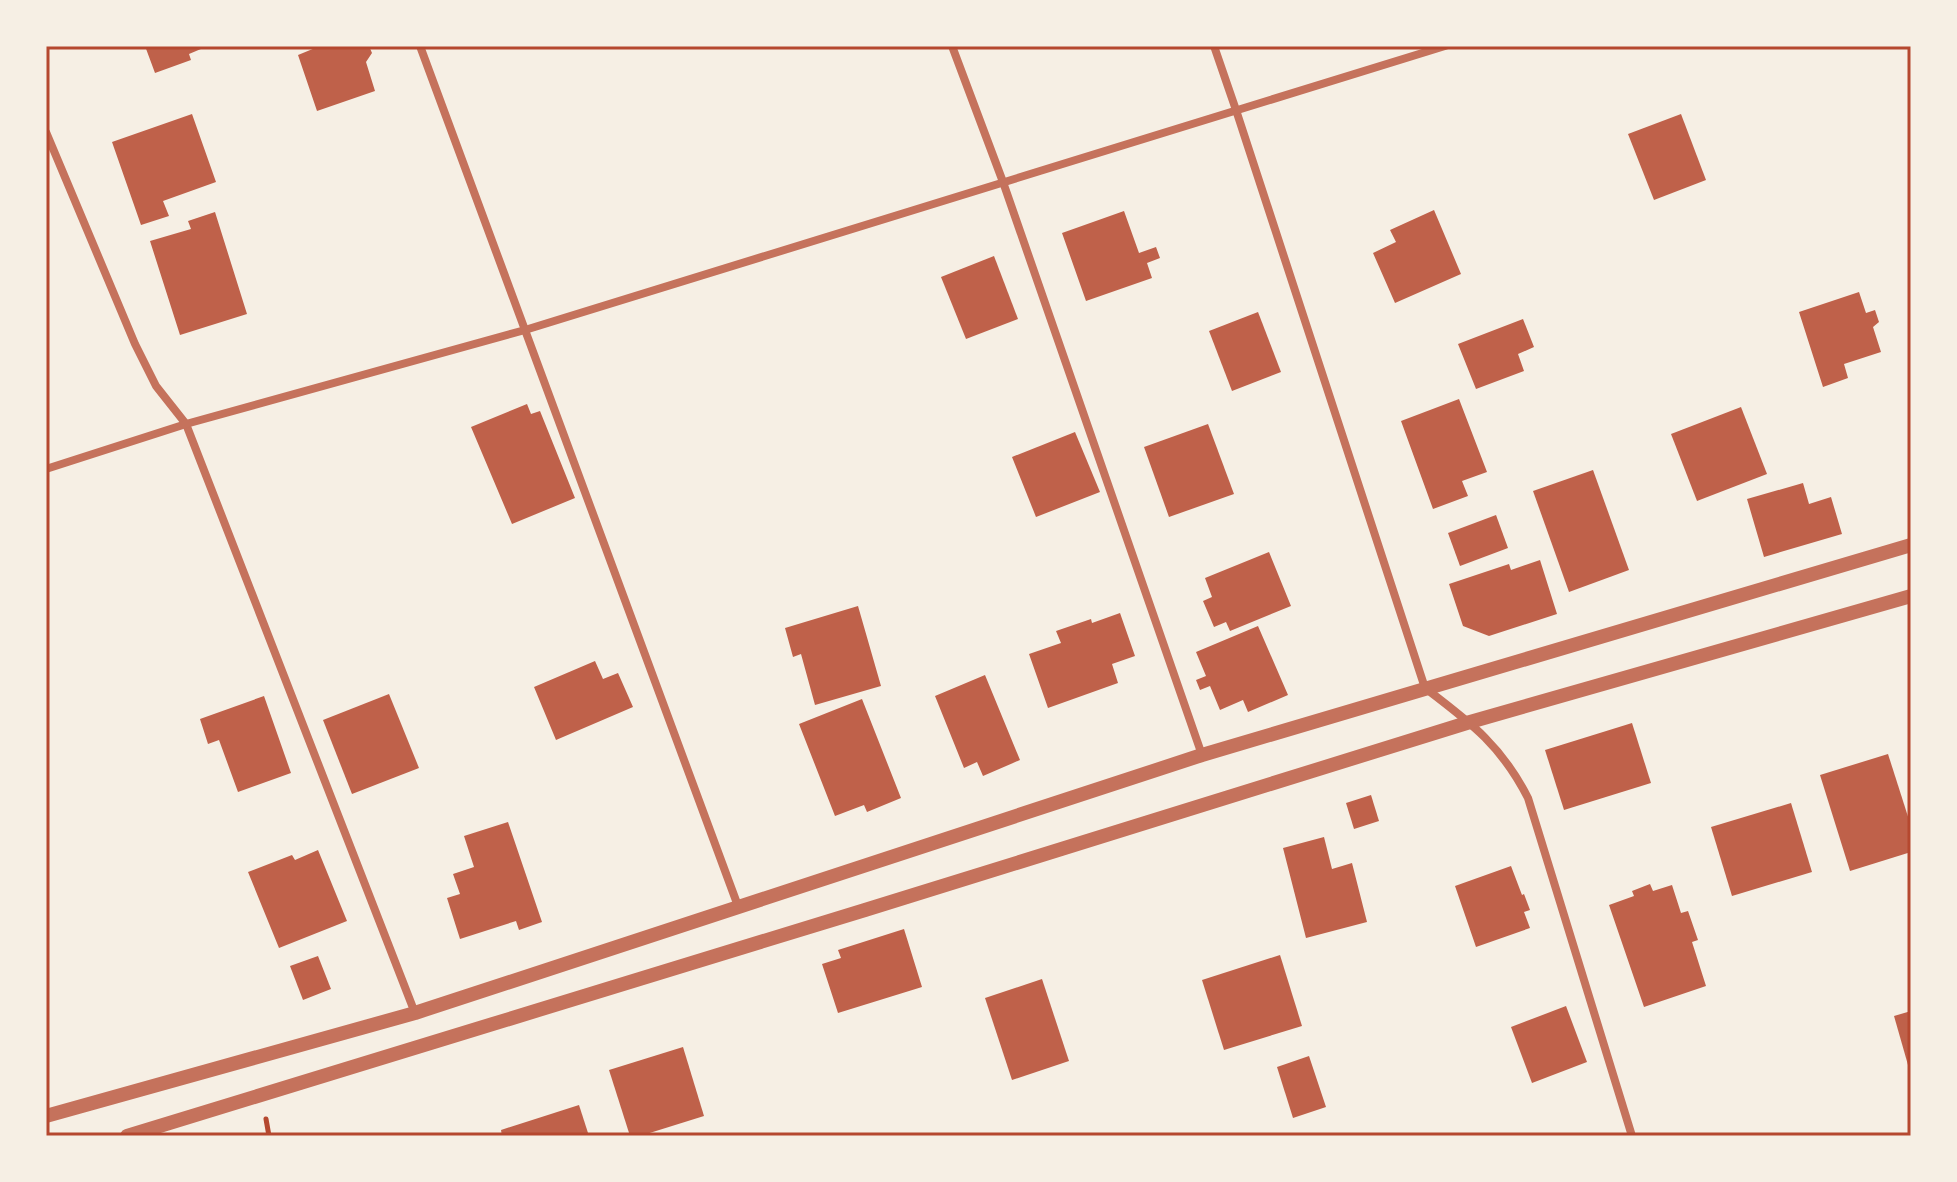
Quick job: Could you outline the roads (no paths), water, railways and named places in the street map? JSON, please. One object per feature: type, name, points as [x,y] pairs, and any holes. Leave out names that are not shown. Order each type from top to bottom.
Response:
[{"type":"street","points":[[420,46],[738,906]]},
{"type":"street","points":[[952,46],[1003,182],[1202,755]]},
{"type":"street","points":[[1214,46],[1425,688],[1487,738],[1515,772],[1528,798],[1632,1136]]},
{"type":"street","points":[[46,469],[186,424],[525,330],[1445,46]]},
{"type":"street","points":[[46,132],[135,344],[156,386],[186,424],[415,1013]]},
{"type":"street","points":[[46,1116],[415,1013],[1202,755],[1911,545]]},
{"type":"street","points":[[127,1136],[1470,722],[1911,596]]}]
